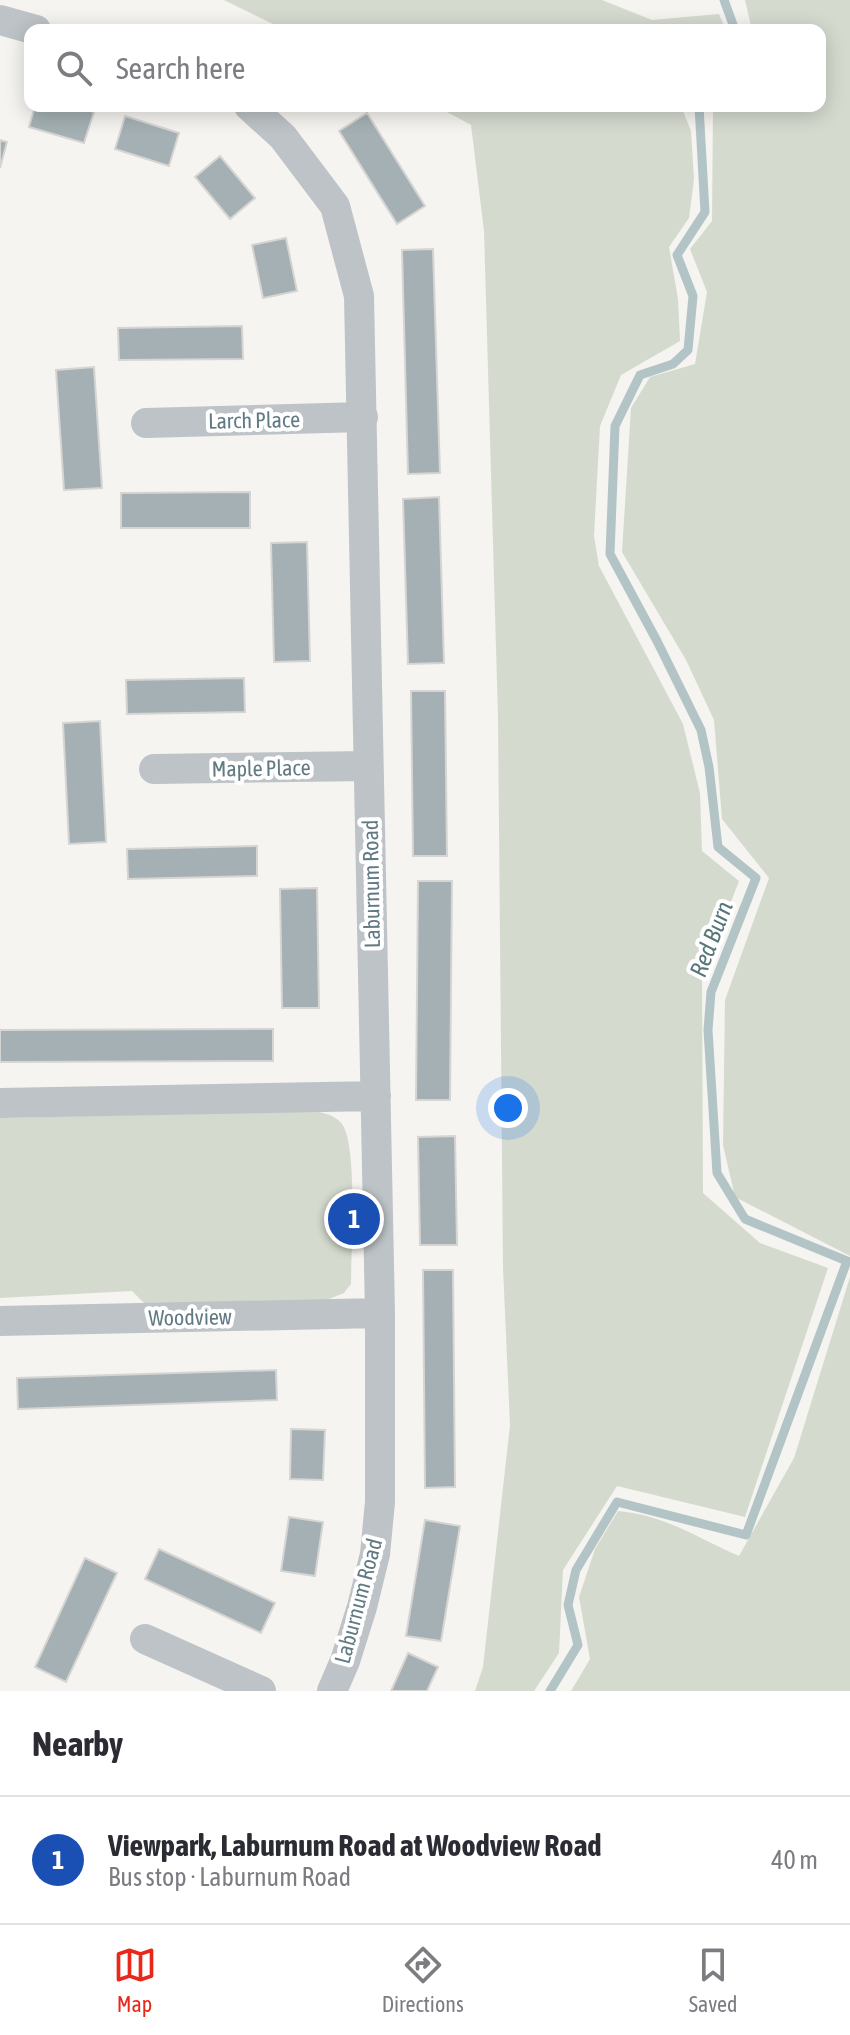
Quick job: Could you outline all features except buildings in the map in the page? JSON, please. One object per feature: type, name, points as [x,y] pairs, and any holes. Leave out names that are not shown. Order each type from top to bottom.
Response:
[{"type":"street","points":[[0,20],[24,27]]},
{"type":"street","name":"Laburnum Road","points":[[256,112],[283,137],[335,206],[359,296],[380,1313],[380,1502],[375,1554],[349,1647],[332,1691]]},
{"type":"street","name":"Larch Place","points":[[146,423],[363,417]]},
{"type":"street","name":"Maple Place","points":[[154,769],[368,766]]},
{"type":"street","points":[[0,1103],[376,1096]]},
{"type":"street","name":"Woodview","points":[[0,1321],[380,1313]]},
{"type":"street","points":[[145,1639],[261,1691]]},
{"type":"shaded area","points":[[224,0],[602,0],[652,20],[719,14],[723,24],[273,24]]},
{"type":"shaded area","points":[[745,0],[850,0],[850,1256],[735,1197],[723,1145],[725,1000],[769,878],[722,819],[714,720],[686,660],[622,552],[631,408],[650,377],[695,364],[707,292],[690,249],[712,221],[713,112],[826,112],[826,24],[751,24]]},
{"type":"shaded area","points":[[447,112],[683,112],[691,131],[694,179],[689,218],[669,247],[678,299],[680,341],[621,375],[600,426],[594,536],[599,566],[683,724],[700,793],[702,851],[739,881],[702,977],[703,1193],[760,1243],[828,1268],[745,1517],[617,1486],[563,1570],[559,1653],[534,1691],[475,1691],[483,1667],[510,1425],[503,1268],[498,717],[484,231],[471,125]]},
{"type":"shaded area","points":[[309,1111],[335,1118],[342,1124],[347,1136],[352,1176],[351,1284],[344,1293],[324,1301],[146,1305],[132,1291],[0,1298],[0,1118]]},
{"type":"shaded area","points":[[850,1277],[850,1691],[571,1691],[590,1659],[579,1597],[595,1549],[618,1511],[667,1522],[739,1556],[794,1458]]},
{"type":"waterway","name":"Red Burn","points":[[724,0],[733,24]]},
{"type":"waterway","name":"Red Burn","points":[[550,1691],[578,1645],[568,1605],[576,1570],[617,1502],[746,1535],[847,1261],[745,1219],[717,1173],[708,1030],[711,992],[756,878],[718,847],[709,767],[701,730],[610,554],[615,426],[640,375],[673,364],[688,350],[693,296],[677,255],[705,212],[699,112]]},
{"type":"place","name":"Viewpark, Laburnum Road at Woodview Road","points":[[354,1219]]}]
